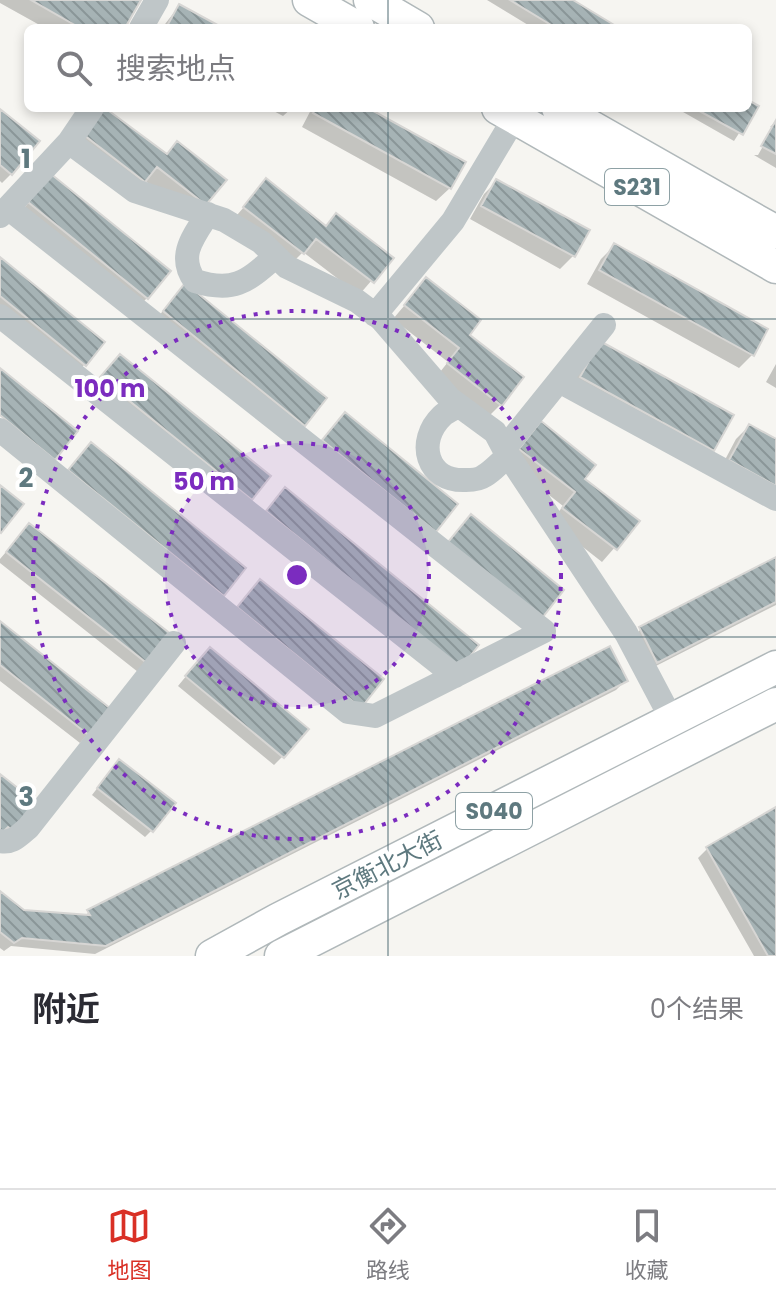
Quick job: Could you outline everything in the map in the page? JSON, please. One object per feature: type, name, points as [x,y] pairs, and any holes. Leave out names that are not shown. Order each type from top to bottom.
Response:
[{"type":"main road","points":[[309,0],[351,24]]},
{"type":"main road","points":[[370,0],[411,24]]},
{"type":"main road","name":"S231","points":[[565,112],[776,232]]},
{"type":"main road","name":"S231","points":[[507,113],[776,267]]},
{"type":"main road","name":"京衡北大街","points":[[212,956],[776,667]]},
{"type":"main road","name":"京衡北大街","points":[[304,951],[776,704]]},
{"type":"lane","points":[[143,24],[157,0]]},
{"type":"lane","points":[[0,430],[348,712],[375,716],[544,631],[4,212],[69,142],[89,112]]},
{"type":"lane","points":[[375,315],[453,221],[507,113]]},
{"type":"lane","points":[[69,142],[135,191],[224,220],[261,242],[275,257],[308,279],[357,301],[375,315],[458,406],[478,417],[495,432],[626,633],[672,720]]},
{"type":"lane","points":[[208,214],[194,236],[187,255],[187,270],[195,281],[224,288],[247,281],[275,257]]},
{"type":"lane","points":[[0,316],[455,676]]},
{"type":"lane","points":[[458,406],[443,415],[433,430],[428,460],[447,477],[463,480],[482,478],[506,453],[604,325]]},
{"type":"lane","points":[[559,381],[776,499]]},
{"type":"lane","points":[[0,841],[6,843],[28,828],[174,643]]},
{"type":"building","points":[[31,0],[141,0],[127,24],[73,24]]},
{"type":"building","points":[[510,0],[573,0],[612,24],[549,24]]},
{"type":"building","points":[[179,4],[216,24],[168,24]]},
{"type":"building","points":[[752,102],[759,106],[743,135],[701,112],[752,112]]},
{"type":"building","points":[[0,109],[40,141],[12,175],[0,165]]},
{"type":"building","points":[[102,112],[110,112],[167,154],[177,141],[227,180],[206,205],[157,167],[145,182],[84,135]]},
{"type":"building","points":[[375,112],[466,162],[451,189],[313,113]]},
{"type":"building","points":[[776,120],[776,154],[761,146]]},
{"type":"building","points":[[51,174],[171,271],[148,299],[28,202]]},
{"type":"building","points":[[266,178],[326,226],[336,213],[394,258],[374,283],[316,239],[304,254],[243,207]]},
{"type":"building","points":[[496,179],[590,230],[575,257],[481,206]]},
{"type":"building","points":[[614,243],[768,329],[754,356],[599,270]]},
{"type":"building","points":[[0,257],[105,342],[86,366],[0,296]]},
{"type":"building","points":[[426,277],[481,320],[470,335],[524,377],[502,406],[447,363],[459,348],[404,305]]},
{"type":"building","points":[[185,283],[327,398],[305,426],[163,311]]},
{"type":"building","points":[[600,341],[734,415],[714,451],[580,377]]},
{"type":"building","points":[[120,354],[271,476],[252,500],[100,377]]},
{"type":"building","points":[[0,368],[78,431],[55,460],[0,415]]},
{"type":"building","points":[[345,412],[458,504],[436,532],[322,440]]},
{"type":"building","points":[[541,421],[596,465],[585,479],[640,521],[617,550],[562,508],[575,492],[519,449]]},
{"type":"building","points":[[749,424],[776,439],[776,486],[729,460]]},
{"type":"building","points":[[91,442],[246,568],[224,596],[68,470]]},
{"type":"building","points":[[0,485],[24,504],[1,533],[0,532]]},
{"type":"building","points":[[285,487],[479,645],[460,669],[266,511]]},
{"type":"building","points":[[471,514],[564,590],[542,618],[448,542]]},
{"type":"building","points":[[29,523],[172,635],[148,664],[6,552]]},
{"type":"building","points":[[776,557],[776,602],[657,663],[639,627]]},
{"type":"building","points":[[260,579],[384,679],[361,708],[237,607]]},
{"type":"building","points":[[0,621],[111,709],[90,736],[0,665]]},
{"type":"building","points":[[610,646],[628,681],[106,946],[22,938],[14,943],[0,932],[0,891],[24,910],[90,915],[87,910]]},
{"type":"building","points":[[210,647],[309,729],[284,758],[185,676]]},
{"type":"building","points":[[119,759],[176,803],[153,832],[97,788]]},
{"type":"building","points":[[0,774],[38,804],[16,833],[8,827],[2,833],[0,831]]},
{"type":"building","points":[[776,807],[776,956],[768,956],[706,847]]}]
